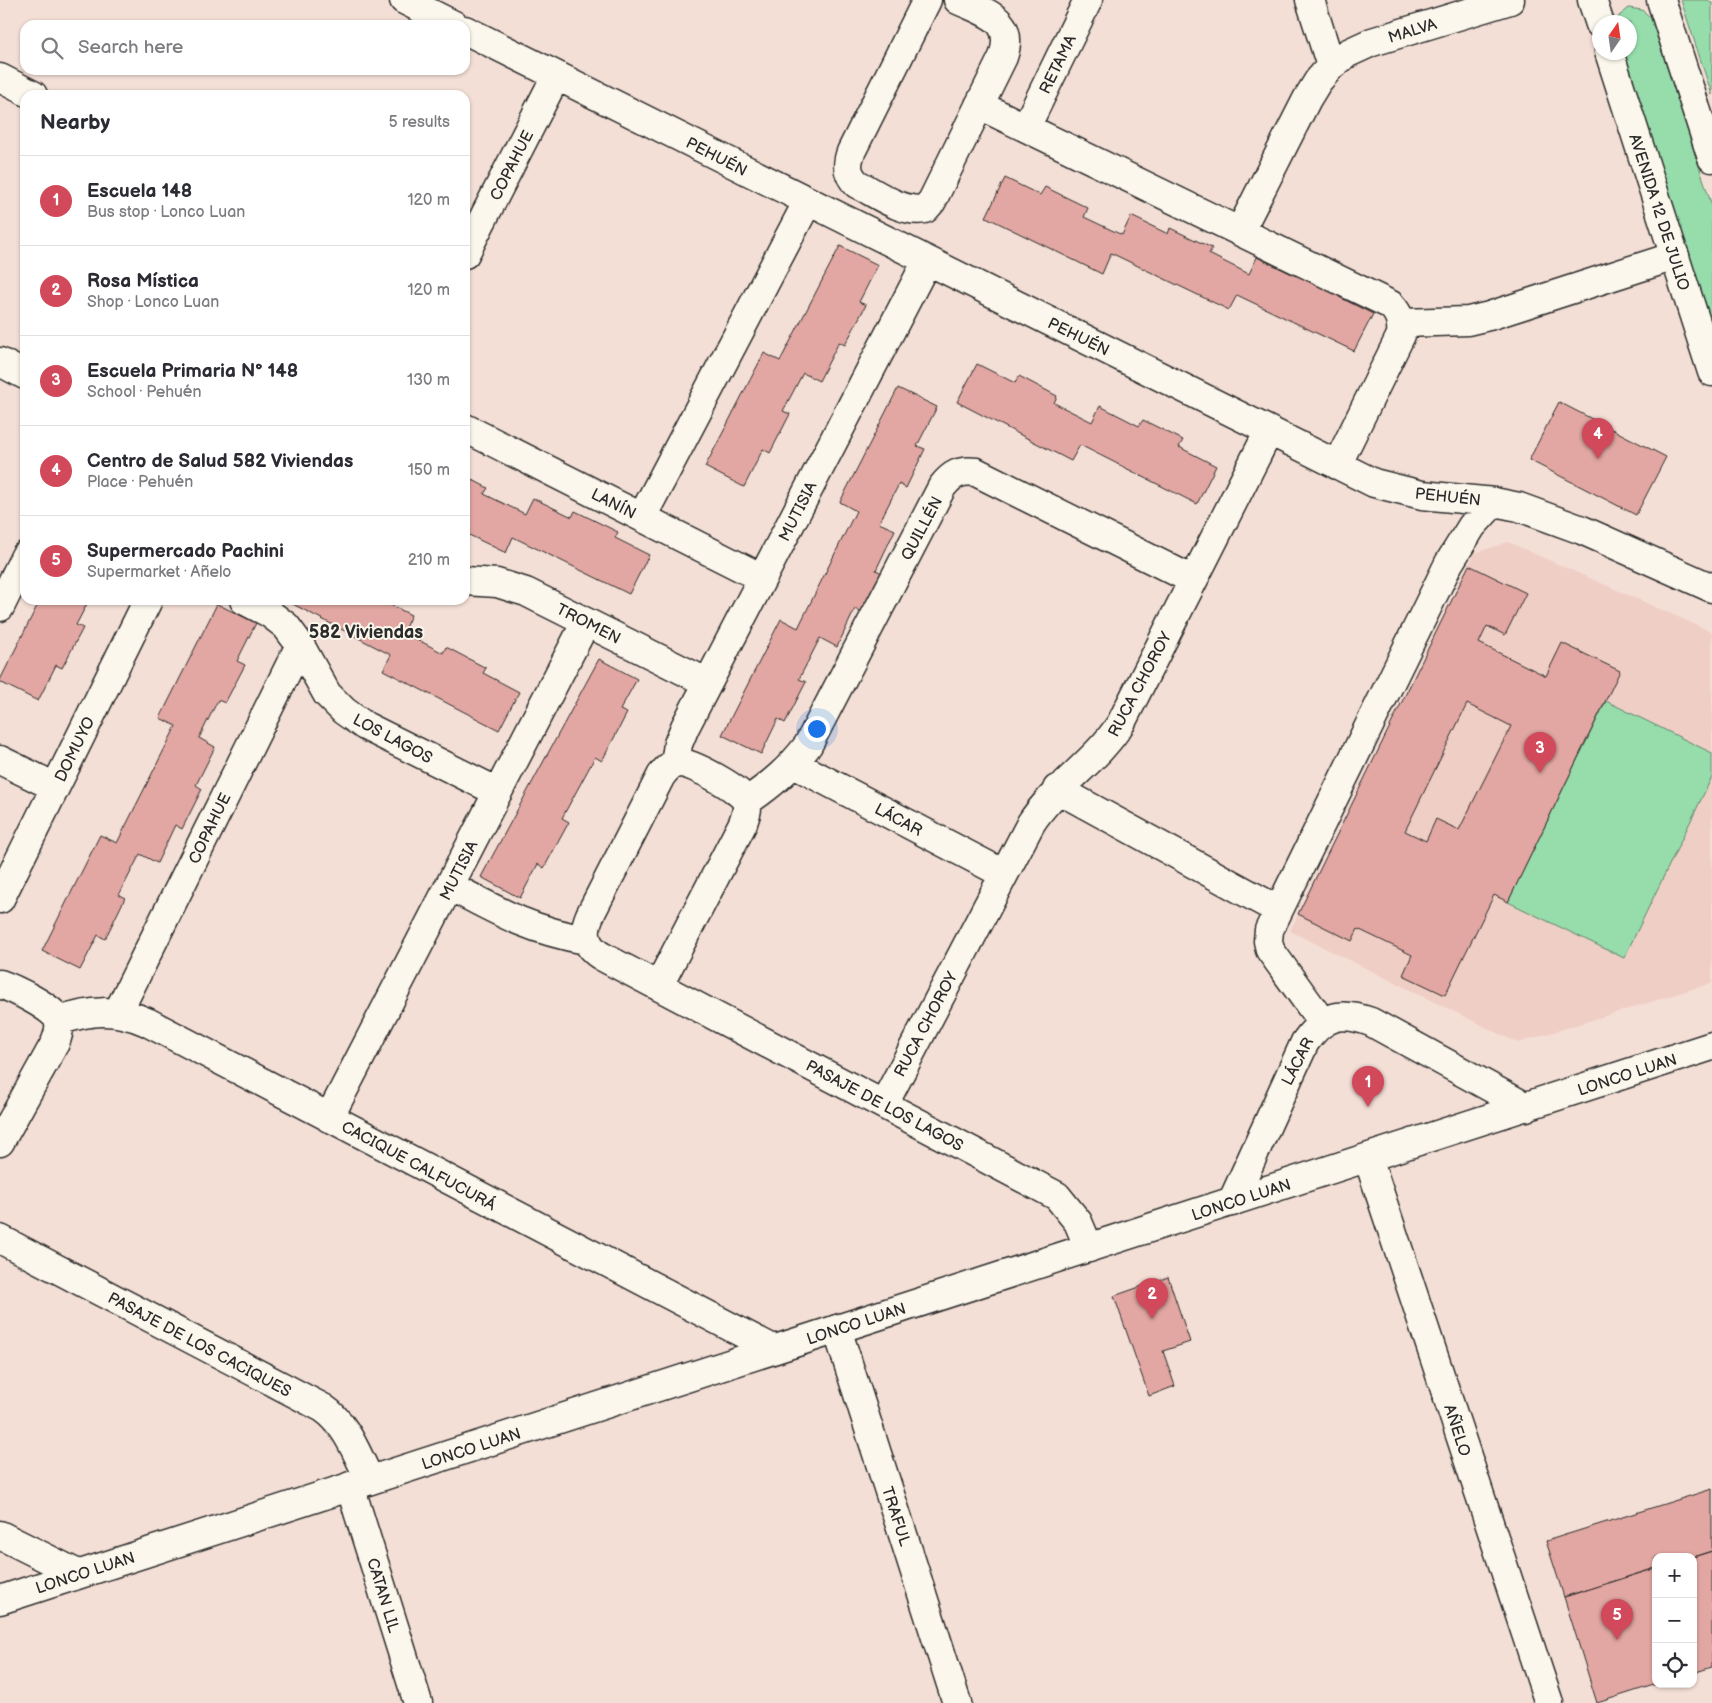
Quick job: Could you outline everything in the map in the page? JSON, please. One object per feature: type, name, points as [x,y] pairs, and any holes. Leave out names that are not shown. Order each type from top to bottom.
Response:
[{"type":"street","points":[[404,0],[444,20]]},
{"type":"street","points":[[927,0],[851,152],[847,166],[852,178],[904,207],[914,210],[925,209],[932,201],[1003,57],[1008,40],[1006,32],[996,19],[958,0]]},
{"type":"street","name":"RETAMA","points":[[1026,127],[1088,0]]},
{"type":"street","points":[[1310,0],[1331,66]]},
{"type":"street","name":"MALVA","points":[[1240,231],[1307,99],[1318,81],[1331,66],[1348,53],[1372,42],[1510,0]]},
{"type":"street","points":[[1592,0],[1597,15]]},
{"type":"street","points":[[1661,0],[1712,158]]},
{"type":"street","name":"PEHUÉN","points":[[470,33],[1374,483],[1422,495],[1494,502],[1519,507],[1582,530],[1712,588]]},
{"type":"street","name":"AVENIDA 12 DE JULIO","points":[[1612,60],[1712,372]]},
{"type":"street","name":"COPAHUE","points":[[470,244],[556,76]]},
{"type":"street","points":[[0,78],[23,90]]},
{"type":"street","points":[[979,105],[1380,298],[1398,313],[1402,324],[1397,346],[1337,465]]},
{"type":"street","points":[[642,517],[808,201]]},
{"type":"street","points":[[1402,324],[1468,320],[1490,316],[1674,256]]},
{"type":"street","name":"MUTISIA","points":[[675,764],[681,735],[927,261]]},
{"type":"street","points":[[0,362],[20,372]]},
{"type":"street","name":"LANÍN","points":[[470,431],[762,578]]},
{"type":"street","name":"RUCA CHOROY","points":[[884,1104],[1031,823],[1057,789],[1114,735],[1269,431]]},
{"type":"street","name":"QUILLÉN","points":[[746,802],[779,778],[794,764],[808,745],[942,487],[956,473],[966,470],[976,472],[1193,580]]},
{"type":"street","points":[[1322,1022],[1270,950],[1268,941],[1269,930],[1449,563],[1472,526],[1494,502]]},
{"type":"street","points":[[0,607],[20,566]]},
{"type":"street","name":"TROMEN","points":[[470,581],[482,581],[512,587],[708,683]]},
{"type":"street","name":"DOMUYO","points":[[3,885],[56,787],[146,605]]},
{"type":"street","name":"LOS LAGOS","points":[[254,605],[269,613],[286,626],[300,645],[327,694],[344,711],[365,726],[498,792]]},
{"type":"street","name":"MUTISIA","points":[[329,1118],[586,622]]},
{"type":"street","name":"COPAHUE","points":[[118,1012],[300,645]]},
{"type":"street","points":[[0,760],[56,787]]},
{"type":"street","points":[[450,886],[519,922],[555,934],[586,940],[585,932],[590,915],[661,776],[669,766],[675,764],[692,766],[738,791],[746,802],[747,808],[743,823],[659,985]]},
{"type":"street","name":"LÁCAR","points":[[794,764],[1004,874]]},
{"type":"street","points":[[1057,789],[1278,910]]},
{"type":"street","name":"PASAJE DE LOS LAGOS","points":[[586,940],[596,953],[1057,1196],[1078,1222],[1089,1248]]},
{"type":"street","points":[[0,984],[51,1011],[59,1021],[58,1036],[0,1142]]},
{"type":"street","name":"CACIQUE CALFUCURÁ","points":[[59,1021],[91,1012],[118,1012],[147,1022],[773,1349]]},
{"type":"street","name":"LÁCAR","points":[[1232,1202],[1305,1042],[1322,1022],[1333,1017],[1347,1016],[1371,1022],[1526,1107]]},
{"type":"street","name":"LONCO LUAN","points":[[0,1600],[1712,1046]]},
{"type":"street","name":"AÑELO","points":[[1368,1158],[1548,1703]]},
{"type":"street","name":"PASAJE DE LOS CACIQUES","points":[[0,1239],[323,1408],[333,1415],[341,1425],[360,1483]]},
{"type":"street","name":"TRAFUL","points":[[837,1329],[956,1703]]},
{"type":"street","name":"CATAN LIL","points":[[360,1483],[418,1703]]},
{"type":"street","points":[[0,1535],[78,1574]]},
{"type":"shaded area","points":[[1508,542],[1712,632],[1712,983],[1518,1043],[1290,931],[1475,553]]},
{"type":"green space","points":[[1681,0],[1708,0],[1712,3],[1712,95]]},
{"type":"green space","points":[[1629,8],[1642,10],[1651,18],[1712,206],[1712,325],[1626,60],[1637,60],[1637,15],[1620,15]]},
{"type":"green space","points":[[1606,701],[1712,753],[1712,777],[1624,958],[1508,902]]},
{"type":"building","points":[[1005,178],[1040,195],[1045,187],[1088,208],[1084,217],[1122,235],[1131,216],[1168,234],[1170,228],[1212,248],[1209,254],[1249,274],[1257,257],[1296,276],[1299,271],[1342,292],[1339,297],[1373,314],[1354,351],[1237,295],[1229,310],[1111,253],[1102,274],[986,217]]},
{"type":"building","points":[[840,246],[878,265],[859,302],[866,305],[845,345],[839,342],[819,381],[803,373],[783,411],[790,414],[770,453],[763,449],[744,487],[705,467],[764,353],[780,361]]},
{"type":"building","points":[[977,364],[1015,383],[1019,376],[1057,396],[1054,403],[1092,422],[1100,406],[1139,426],[1143,420],[1183,440],[1179,447],[1216,466],[1197,504],[1080,445],[1071,461],[957,402]]},
{"type":"building","points":[[898,388],[937,407],[917,446],[925,449],[906,488],[899,484],[879,523],[895,530],[876,570],[882,573],[862,613],[855,609],[837,647],[820,638],[799,679],[806,682],[785,723],[778,719],[761,754],[722,735],[781,619],[798,628],[856,511],[840,502]]},
{"type":"building","points":[[1559,402],[1666,457],[1636,515],[1529,460]]},
{"type":"building","points":[[470,479],[488,488],[484,494],[525,514],[533,498],[572,517],[575,511],[618,532],[615,538],[649,555],[629,594],[513,537],[506,553],[470,535]]},
{"type":"building","points":[[1469,565],[1526,593],[1505,635],[1487,626],[1479,643],[1546,676],[1562,643],[1620,671],[1508,902],[1494,895],[1445,995],[1403,975],[1412,955],[1358,929],[1352,941],[1298,914]],"holes":[[[1467,704],[1511,726],[1459,830],[1436,819],[1426,841],[1405,831]]]},
{"type":"building","points":[[38,605],[86,605],[76,625],[83,628],[62,668],[56,665],[38,701],[0,682]]},
{"type":"building","points":[[216,605],[256,623],[237,661],[245,665],[225,703],[218,700],[199,738],[215,747],[196,785],[202,789],[182,829],[175,825],[157,863],[140,854],[119,895],[125,898],[105,939],[98,935],[80,970],[42,951],[100,835],[117,843],[176,726],[160,718]]},
{"type":"building","points":[[295,605],[391,605],[411,615],[403,632],[443,653],[446,647],[486,668],[483,673],[519,692],[499,730],[383,670],[391,655]]},
{"type":"building","points":[[599,659],[637,679],[620,710],[627,713],[602,761],[595,757],[562,818],[569,822],[544,868],[538,864],[520,898],[481,877]]},
{"type":"building","points":[[1168,1277],[1190,1342],[1163,1351],[1175,1386],[1149,1396],[1114,1296]]},
{"type":"building","points":[[1712,1489],[1712,1551],[1697,1556],[1697,1553],[1652,1553],[1652,1569],[1564,1597],[1546,1541]]},
{"type":"building","points":[[1712,1551],[1712,1667],[1697,1672],[1697,1598],[1697,1556]]},
{"type":"building","points":[[1652,1569],[1652,1686],[1597,1703],[1564,1597]]},
{"type":"place","name":"Centro de Salud 582 Viviendas","points":[[1598,459]]},
{"type":"place","name":"Escuela Primaria N° 148","points":[[1540,773]]},
{"type":"place","name":"Escuela 148","points":[[1368,1107]]},
{"type":"place","name":"Rosa Mística","points":[[1152,1319]]},
{"type":"place","name":"Supermercado Pachini","points":[[1617,1640]]},
{"type":"district","name":"582 Viviendas","points":[[366,632]]}]
